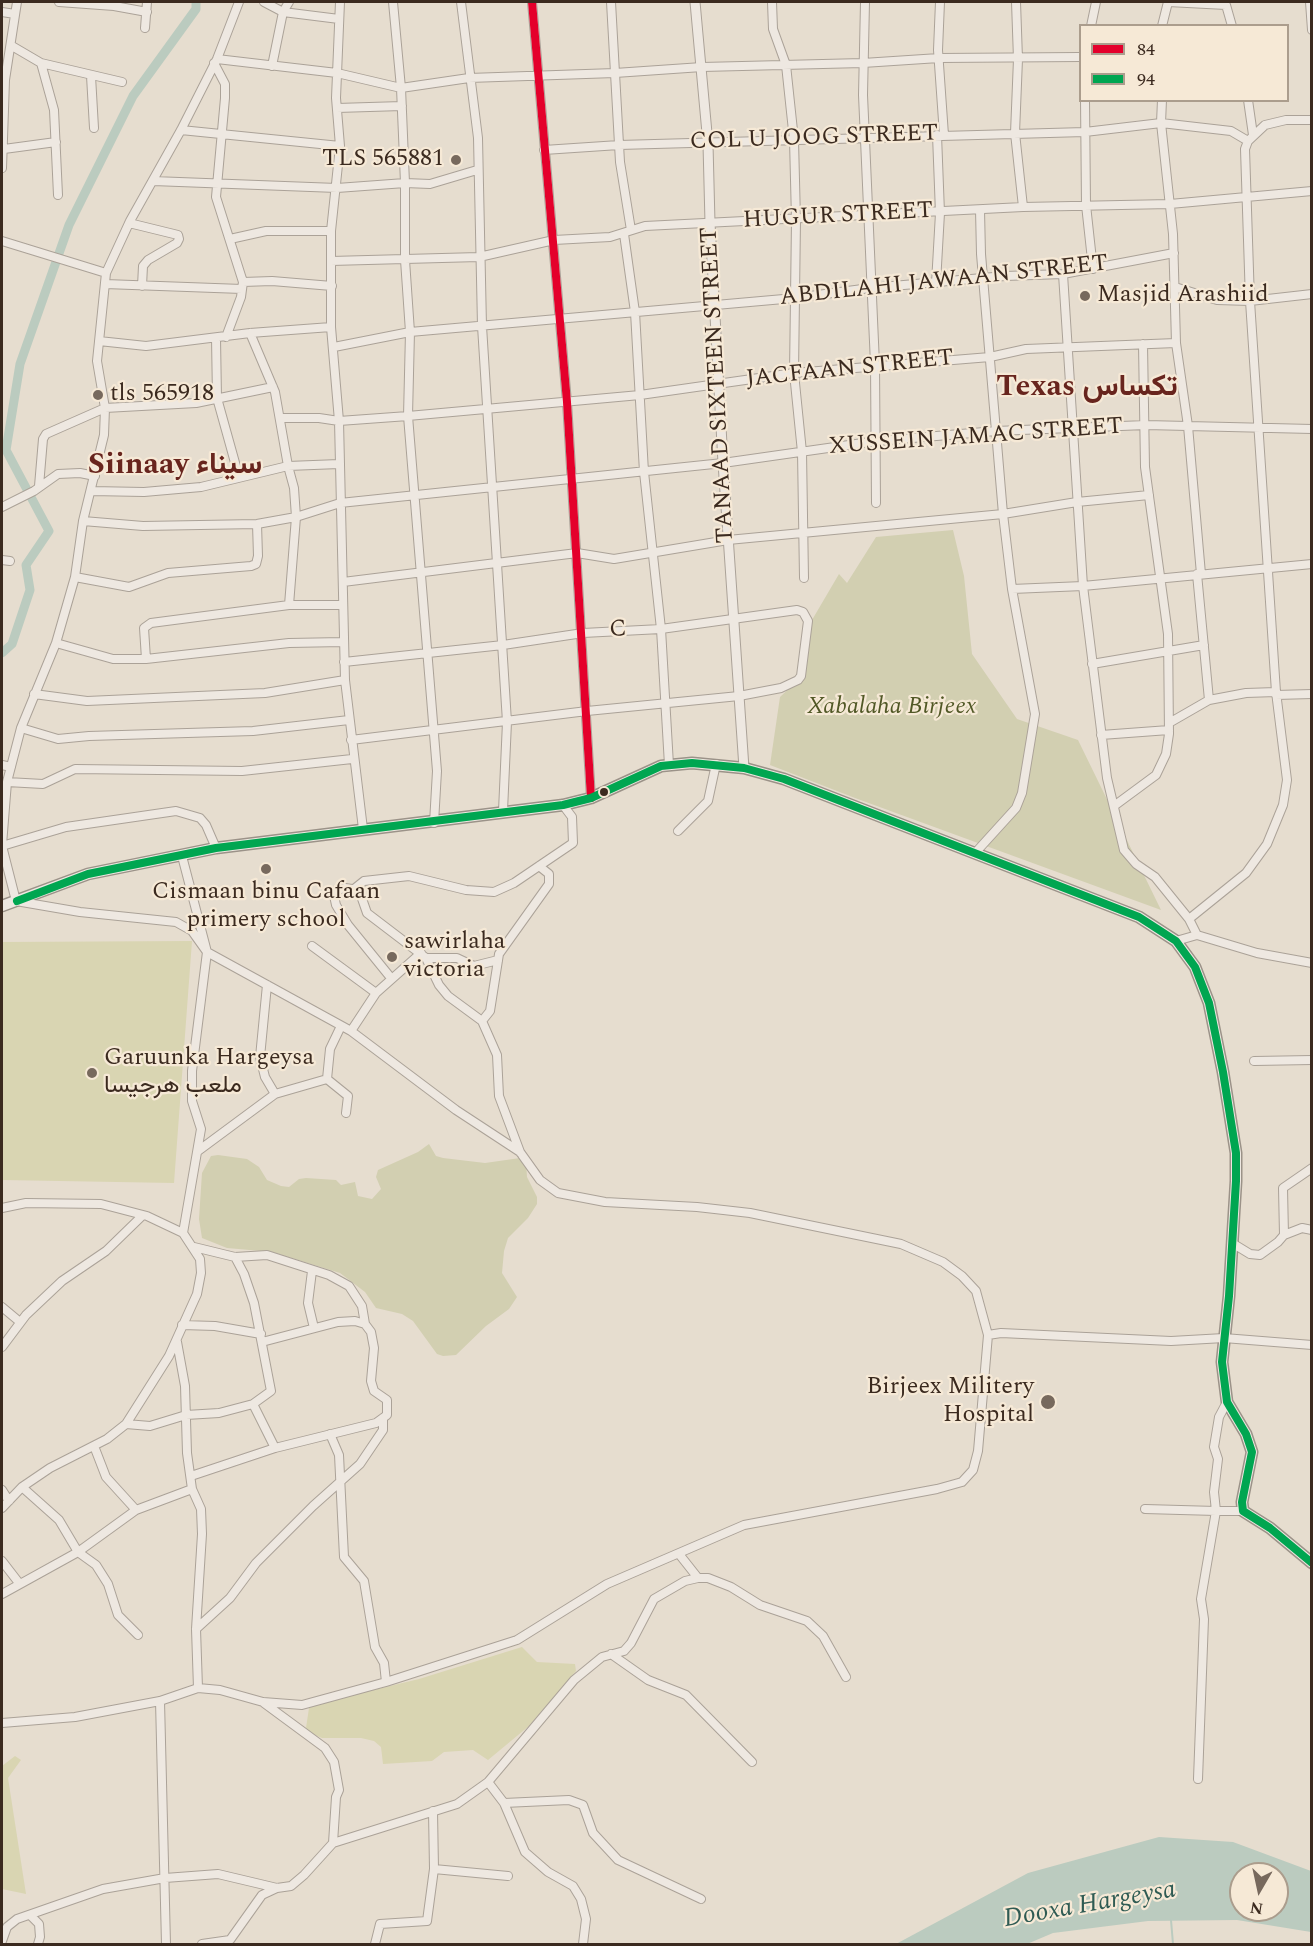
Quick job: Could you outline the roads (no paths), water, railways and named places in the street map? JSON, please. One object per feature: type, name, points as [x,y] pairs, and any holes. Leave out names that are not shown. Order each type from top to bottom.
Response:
[{"type":"main road","points":[[2,906],[88,874],[216,848],[363,829],[434,823],[503,811],[563,805],[591,798],[669,765],[716,765],[744,768],[784,779],[1139,917],[1176,941],[1195,967],[1209,1003],[1223,1072],[1236,1154],[1232,1243],[1221,1362],[1227,1402],[1246,1434],[1252,1452],[1242,1502],[1243,1511],[1270,1528],[1311,1563]]},
{"type":"street","points":[[2,168],[5,80],[17,2]]},
{"type":"street","points":[[59,2],[114,6],[147,12]]},
{"type":"street","points":[[145,28],[147,2]]},
{"type":"street","points":[[239,2],[216,61],[182,130],[129,223],[106,273],[99,341],[99,380],[105,408],[104,435],[83,521],[75,577],[56,643],[21,728],[10,767],[2,846],[16,901],[80,912],[176,922],[192,931],[207,952],[351,1031],[456,1110],[520,1152]]},
{"type":"street","points":[[264,2],[284,12],[339,19]]},
{"type":"street","points":[[272,66],[284,12],[289,2]]},
{"type":"street","points":[[340,2],[336,74],[340,146],[331,231],[331,327],[339,421],[345,680],[352,759],[363,829]]},
{"type":"street","points":[[393,2],[401,88],[405,183],[405,260],[410,332],[408,417],[437,771],[434,823]]},
{"type":"street","points":[[460,2],[478,138],[482,326],[499,565],[507,722],[503,811]]},
{"type":"street","points":[[532,2],[567,402],[583,633],[591,798]]},
{"type":"street","points":[[610,2],[619,145],[635,312],[644,472],[661,629],[669,765]]},
{"type":"street","name":"TANAAD SIXTEEN STREET","points":[[695,2],[708,144],[723,463],[744,768]]},
{"type":"street","points":[[772,2],[773,29],[786,65],[794,140],[796,220],[794,373],[802,452],[804,578]]},
{"type":"street","points":[[865,2],[863,63],[870,288],[875,364],[876,503]]},
{"type":"street","points":[[936,283],[940,213],[940,2]]},
{"type":"street","points":[[1016,2],[1018,60],[1015,133],[1023,207]]},
{"type":"street","points":[[1091,24],[1096,2]]},
{"type":"street","points":[[1163,24],[1172,2],[1226,5],[1231,24]]},
{"type":"street","points":[[1310,2],[1311,29]]},
{"type":"street","points":[[2,12],[15,14]]},
{"type":"street","points":[[12,46],[41,63],[122,82]]},
{"type":"street","points":[[216,61],[336,74],[401,88],[469,78],[615,74],[702,67],[863,63],[939,58],[1018,60],[1079,57]]},
{"type":"street","points":[[216,61],[225,84],[217,207],[230,239],[242,286],[226,337]]},
{"type":"street","points":[[41,63],[51,98],[56,142],[58,195]]},
{"type":"street","points":[[91,76],[94,128]]},
{"type":"street","points":[[1086,102],[1086,205],[1093,269]]},
{"type":"street","points":[[1162,102],[1161,123],[1174,253],[1176,343],[1188,426],[1209,700]]},
{"type":"street","points":[[1248,102],[1250,138]]},
{"type":"street","points":[[337,108],[402,106]]},
{"type":"street","points":[[1189,919],[1246,873],[1267,844],[1283,805],[1287,780],[1276,693],[1270,568],[1250,301],[1245,149],[1250,138],[1265,125],[1311,120]]},
{"type":"street","name":"COL U JOOG STREET","points":[[544,150],[619,145],[1085,132],[1161,123],[1231,131],[1250,138]]},
{"type":"street","points":[[182,130],[340,146]]},
{"type":"street","points":[[4,149],[56,142]]},
{"type":"street","points":[[153,182],[217,182],[337,188],[405,183],[430,184],[477,170]]},
{"type":"street","name":"HUGUR STREET","points":[[331,261],[479,257],[554,240],[628,232],[645,226],[940,213],[1023,207],[1170,204],[1311,191]]},
{"type":"street","points":[[976,852],[1016,808],[1022,793],[1035,724],[1012,589],[1003,514],[983,278],[980,210]]},
{"type":"street","points":[[129,223],[178,235],[179,239],[177,243],[148,260],[143,266],[142,286]]},
{"type":"street","points":[[230,239],[266,231],[331,231]]},
{"type":"street","points":[[2,241],[106,273]]},
{"type":"street","name":"ABDILAHI JAWAAN STREET","points":[[334,346],[410,332],[795,298],[870,288],[1063,274],[1174,253]]},
{"type":"street","points":[[1063,274],[1083,586],[1101,735],[1114,806],[1124,850],[1136,864],[1155,877],[1189,919],[1197,935]]},
{"type":"street","points":[[105,284],[242,286],[272,280],[332,286]]},
{"type":"street","points":[[1175,287],[1217,300],[1250,301],[1311,294]]},
{"type":"street","points":[[99,341],[146,346],[250,333],[331,327]]},
{"type":"street","points":[[250,333],[273,387],[294,488],[296,517],[289,605]]},
{"type":"street","points":[[216,338],[217,399],[239,477]]},
{"type":"street","name":"JACFAAN STREET","points":[[280,418],[319,418],[339,421],[408,417],[640,395],[875,364],[990,357],[1026,349],[1176,343]]},
{"type":"street","points":[[1114,806],[1156,775],[1166,754],[1169,726],[1168,652],[1145,467],[1143,344]]},
{"type":"street","points":[[37,488],[43,439],[46,434],[105,408],[195,403],[273,387]]},
{"type":"street","name":"XUSSEIN JAMAC STREET","points":[[83,521],[143,526],[257,524],[296,517],[340,503],[723,463],[877,441],[996,431],[1072,430],[1146,425],[1311,429]]},
{"type":"street","points":[[91,490],[144,492],[201,487],[288,466],[339,464]]},
{"type":"street","points":[[2,507],[18,500],[58,474],[80,473],[95,476]]},
{"type":"street","points":[[343,582],[499,565],[577,553],[607,559],[728,540],[1003,514],[1077,502],[1149,495]]},
{"type":"street","points":[[75,577],[129,587],[168,573],[251,566],[256,564],[258,556],[257,524]]},
{"type":"street","points":[[1012,589],[1083,586],[1311,564]]},
{"type":"street","points":[[147,659],[144,628],[147,624],[289,605],[343,605]]},
{"type":"street","name":"C","points":[[344,662],[427,651],[502,645],[583,633],[661,629],[733,617],[797,610],[803,612],[808,621],[798,680],[781,688],[739,696]]},
{"type":"street","points":[[56,643],[112,659],[147,659],[290,643],[343,642]]},
{"type":"street","points":[[1092,664],[1204,645]]},
{"type":"street","points":[[34,694],[87,701],[265,693],[345,680]]},
{"type":"street","points":[[1101,735],[1169,726],[1209,700],[1246,693],[1311,694]]},
{"type":"street","points":[[351,740],[587,711],[739,696]]},
{"type":"street","points":[[21,728],[58,739],[253,731],[349,720]]},
{"type":"street","points":[[7,782],[43,784],[75,769],[242,771],[352,759]]},
{"type":"street","points":[[2,765],[10,767]]},
{"type":"street","points":[[678,831],[708,801],[716,765]]},
{"type":"street","points":[[354,889],[364,881],[409,876],[466,890],[494,892],[514,883],[573,843],[572,817],[563,805]]},
{"type":"street","points":[[2,846],[74,825],[176,811],[200,818],[206,825],[216,848]]},
{"type":"street","points":[[182,856],[207,952],[192,1071],[192,1101],[201,1129],[183,1233]]},
{"type":"street","points":[[482,1021],[490,1011],[499,954],[549,884],[549,874],[538,866]]},
{"type":"street","points":[[2,1723],[75,1717],[114,1707],[160,1701],[198,1688],[220,1690],[263,1702],[302,1705],[386,1682],[517,1640],[607,1584],[744,1525],[937,1490],[962,1482],[973,1470],[978,1451],[988,1335],[976,1291],[962,1276],[943,1262],[901,1244],[750,1213],[697,1207],[605,1202],[558,1193],[540,1180],[520,1152],[499,1096],[497,1055],[482,1021],[448,996],[439,985],[424,956],[367,913],[359,890],[338,890],[332,895],[348,925],[391,978]]},
{"type":"street","points":[[1176,941],[1197,935],[1257,953],[1311,963]]},
{"type":"street","points":[[312,946],[376,993]]},
{"type":"street","points":[[351,1031],[376,993],[391,978],[424,956],[457,958],[474,966],[498,960]]},
{"type":"street","points":[[267,985],[260,1057],[265,1077],[275,1094]]},
{"type":"street","points":[[327,1079],[330,1049],[341,1026]]},
{"type":"street","points":[[1254,1061],[1311,1060]]},
{"type":"street","points":[[198,1151],[275,1094],[327,1079]]},
{"type":"street","points":[[327,1079],[348,1096],[350,1101],[346,1113]]},
{"type":"street","points":[[1284,1234],[1284,1188],[1311,1168]]},
{"type":"street","points":[[2,1208],[26,1203],[101,1204],[147,1216],[183,1233],[200,1258],[201,1274],[197,1294],[176,1340],[126,1424],[94,1446],[50,1468],[22,1487],[2,1508]]},
{"type":"street","points":[[2,1347],[20,1322],[62,1281],[106,1251],[142,1216]]},
{"type":"street","points":[[1232,1243],[1250,1254],[1260,1255],[1278,1242],[1284,1234],[1302,1228],[1311,1230]]},
{"type":"street","points":[[194,1247],[235,1257],[267,1255],[329,1275],[349,1286],[362,1306],[364,1324]]},
{"type":"street","points":[[126,1424],[150,1426],[186,1415],[219,1413],[253,1404],[271,1391],[262,1338],[244,1274],[235,1257]]},
{"type":"street","points":[[312,1271],[308,1303],[315,1329]]},
{"type":"street","points":[[2,1307],[20,1322]]},
{"type":"street","points":[[183,1325],[215,1326],[262,1338],[315,1329],[338,1322],[355,1321],[364,1324],[371,1332],[374,1348],[371,1381],[374,1391],[387,1400],[389,1408],[383,1418],[376,1423],[275,1449],[191,1476]]},
{"type":"street","points":[[988,1335],[1001,1333],[1171,1341],[1224,1338],[1311,1345]]},
{"type":"street","points":[[176,1340],[185,1386],[187,1453],[192,1489],[201,1509],[202,1534],[196,1629],[198,1688]]},
{"type":"street","points":[[1198,1779],[1204,1619],[1202,1599],[1216,1511],[1214,1492],[1218,1459],[1214,1446],[1219,1417],[1227,1402]]},
{"type":"street","points":[[253,1404],[275,1449]]},
{"type":"street","points":[[196,1629],[230,1598],[256,1563],[313,1506],[360,1464],[379,1437],[385,1423],[383,1418]]},
{"type":"street","points":[[330,1434],[339,1455],[344,1557],[364,1581],[375,1647],[384,1664],[386,1682]]},
{"type":"street","points":[[94,1446],[106,1477],[136,1510]]},
{"type":"street","points":[[22,1487],[59,1520],[78,1552],[96,1565],[108,1584],[118,1615],[138,1635]]},
{"type":"street","points":[[2,1594],[78,1552],[136,1510],[192,1489]]},
{"type":"street","points":[[2,1490],[9,1501]]},
{"type":"street","points":[[1145,1509],[1243,1511]]},
{"type":"street","points":[[680,1554],[698,1578]]},
{"type":"street","points":[[2,1561],[19,1583]]},
{"type":"street","points":[[202,1944],[230,1940],[262,1895],[277,1888],[291,1886],[333,1844],[457,1804],[488,1782],[574,1680],[602,1657],[624,1651],[631,1643],[654,1599],[685,1581],[708,1578],[730,1587],[759,1605],[807,1621],[823,1636],[846,1677]]},
{"type":"street","points":[[611,1654],[648,1680],[686,1695],[752,1762]]},
{"type":"street","points":[[160,1701],[166,1944]]},
{"type":"street","points":[[263,1702],[325,1748],[334,1762],[339,1790],[336,1797],[333,1844]]},
{"type":"street","points":[[488,1782],[504,1803],[525,1852],[548,1872],[573,1886],[581,1899],[586,1918],[583,1944]]},
{"type":"street","points":[[504,1803],[569,1800],[583,1804],[593,1833],[618,1860],[700,1899]]},
{"type":"street","points":[[375,1944],[380,1924],[427,1921],[434,1869],[434,1811]]},
{"type":"street","points":[[434,1869],[508,1876]]},
{"type":"street","points":[[2,1941],[4,1924],[103,1889],[165,1878],[218,1874],[277,1888]]},
{"type":"street","points":[[31,1916],[39,1924],[38,1944]]},
{"type":"water","name":"Dooxa Hargeysa","points":[[1159,1837],[1233,1842],[1287,1862],[1229,1862],[1229,1920],[1148,1921],[1053,1933],[1027,1944],[896,1944],[1028,1873]]},
{"type":"water","points":[[1289,1863],[1311,1871],[1311,1932],[1249,1922],[1289,1922]]},
{"type":"waterway","points":[[2,653],[12,644],[30,590],[26,565],[49,531],[6,450],[20,364],[69,225],[133,96],[196,9],[196,2]]},
{"type":"waterway","name":"Dooxa Hargeysa","points":[[1171,1920],[1173,1944]]},
{"type":"place","name":"TLS 565881","points":[[456,160]]},
{"type":"place","name":"Masjid Arashiid","points":[[1085,296]]},
{"type":"place","name":"tls 565918","points":[[98,395]]},
{"type":"place","name":"Cismaan binu Cafaan primery school","points":[[266,869]]},
{"type":"place","name":"sawirlaha victoria","points":[[392,957]]},
{"type":"place","name":"Garuunka Hargeysa ملعب هرجيسا","points":[[92,1073]]},
{"type":"place","name":"Birjeex Militery Hospital","points":[[1048,1402]]},
{"type":"district","name":"Texas تكساس","points":[[1087,389]]},
{"type":"district","name":"Siinaay سيناء","points":[[175,467]]},
{"type":"park label","name":"Xabalaha Birjeex","points":[[892,708]]}]
